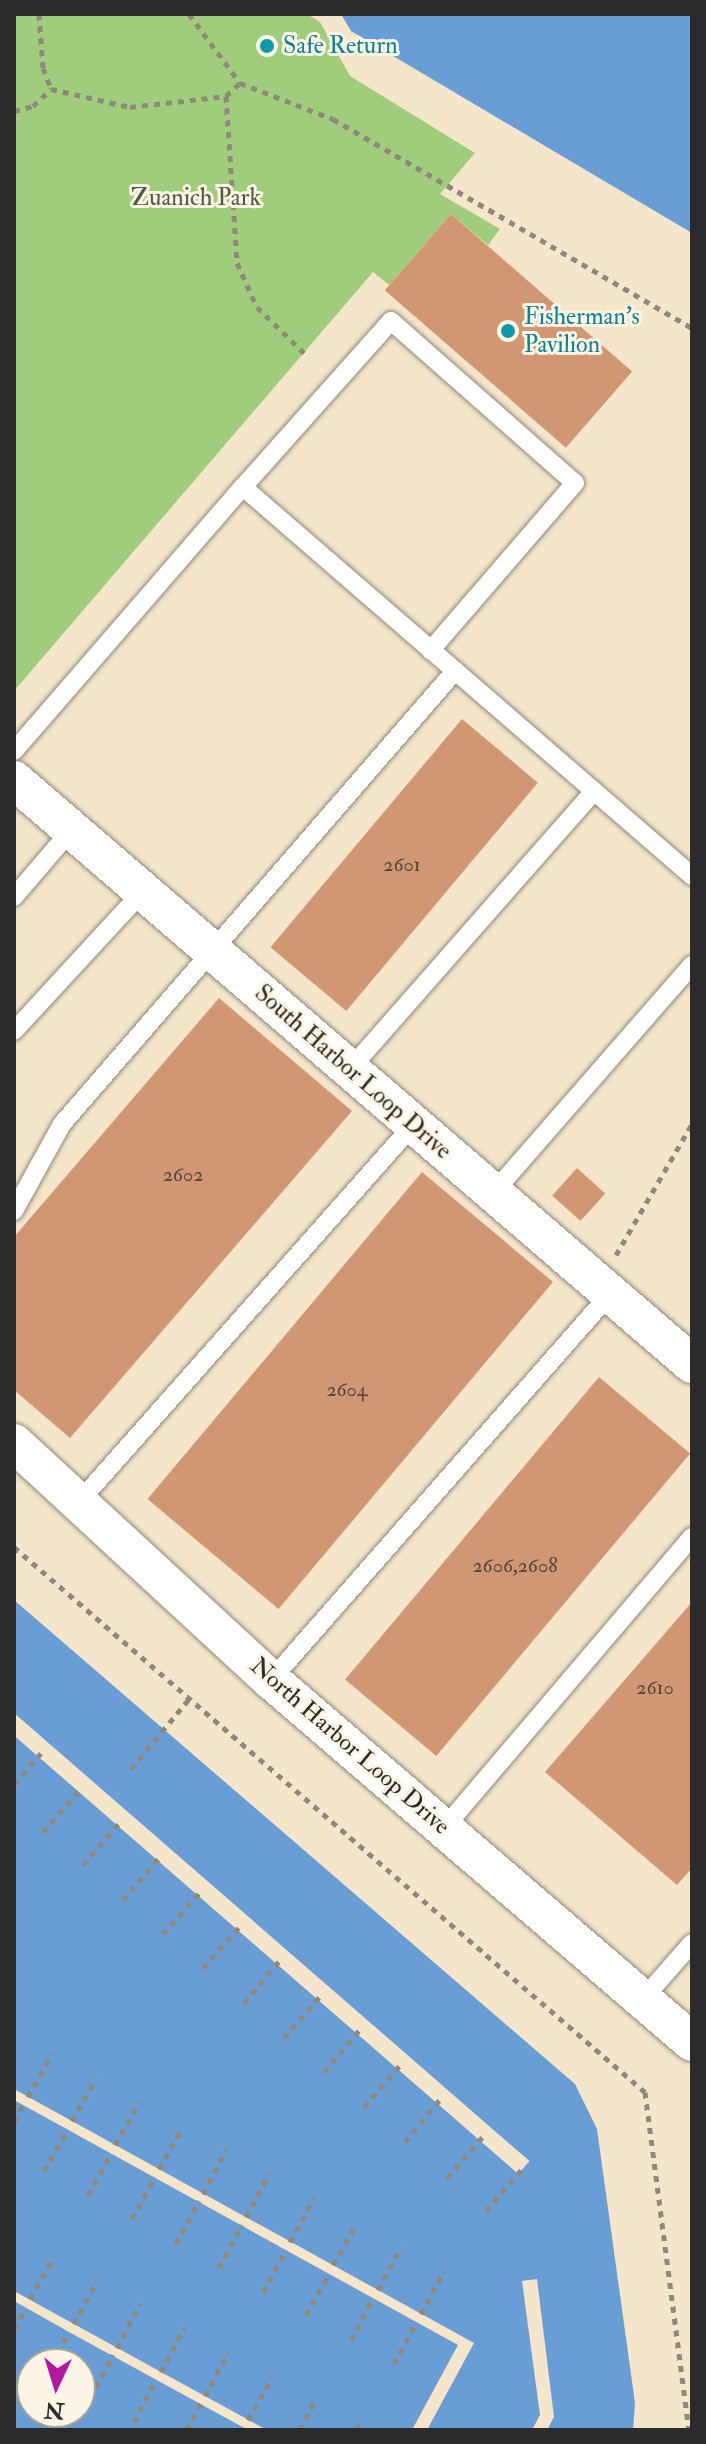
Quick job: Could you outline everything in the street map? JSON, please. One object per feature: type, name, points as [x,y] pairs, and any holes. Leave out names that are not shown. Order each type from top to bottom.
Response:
[{"type":"street","name":"South Harbor Loop Drive","points":[[14,780],[692,1364]]},
{"type":"street","name":"North Harbor Loop Drive","points":[[14,1443],[271,1680],[692,2042]]},
{"type":"lane","points":[[14,751],[391,321],[575,483],[431,650]]},
{"type":"lane","points":[[243,487],[692,876]]},
{"type":"lane","points":[[14,1211],[62,1124],[455,671]]},
{"type":"lane","points":[[350,1069],[594,791]]},
{"type":"lane","points":[[14,897],[72,829]]},
{"type":"lane","points":[[14,1031],[143,891]]},
{"type":"lane","points":[[493,1193],[692,965]]},
{"type":"lane","points":[[78,1503],[414,1124]]},
{"type":"lane","points":[[271,1680],[602,1287]]},
{"type":"lane","points":[[444,1828],[692,1537]]},
{"type":"lane","points":[[643,1999],[692,1943]]},
{"type":"path","points":[[39,14],[43,68],[51,89]]},
{"type":"path","points":[[189,14],[240,83],[333,119],[692,328]]},
{"type":"path","points":[[51,89],[130,107],[226,96],[240,83]]},
{"type":"path","points":[[14,111],[33,106],[51,89]]},
{"type":"path","points":[[226,96],[237,263],[257,307],[304,353]]},
{"type":"path","points":[[602,1287],[620,1249],[692,1124]]},
{"type":"path","points":[[14,1547],[645,2092],[689,2430]]},
{"type":"path","points":[[131,1769],[190,1698]]},
{"type":"path","points":[[14,1784],[41,1753]]},
{"type":"path","points":[[43,1832],[82,1788]]},
{"type":"path","points":[[83,1865],[121,1821]]},
{"type":"path","points":[[123,1900],[161,1856]]},
{"type":"path","points":[[163,1934],[201,1891]]},
{"type":"path","points":[[203,1968],[241,1925]]},
{"type":"path","points":[[244,2003],[281,1959]]},
{"type":"path","points":[[284,2038],[322,1994]]},
{"type":"path","points":[[324,2072],[361,2028]]},
{"type":"path","points":[[28,2097],[52,2054]]},
{"type":"path","points":[[364,2107],[402,2063]]},
{"type":"path","points":[[72,2121],[96,2078]]},
{"type":"path","points":[[405,2142],[442,2097]]},
{"type":"path","points":[[115,2145],[139,2102]]},
{"type":"path","points":[[14,2122],[23,2105]]},
{"type":"path","points":[[159,2169],[183,2127]]},
{"type":"path","points":[[44,2171],[68,2129]]},
{"type":"path","points":[[447,2178],[485,2134]]},
{"type":"path","points":[[203,2194],[226,2150]]},
{"type":"path","points":[[88,2195],[111,2154]]},
{"type":"path","points":[[486,2211],[523,2168]]},
{"type":"path","points":[[246,2217],[269,2174]]},
{"type":"path","points":[[132,2219],[155,2177]]},
{"type":"path","points":[[290,2242],[314,2198]]},
{"type":"path","points":[[176,2244],[199,2201]]},
{"type":"path","points":[[333,2265],[357,2223]]},
{"type":"path","points":[[219,2268],[242,2225]]},
{"type":"path","points":[[378,2290],[401,2247]]},
{"type":"path","points":[[263,2292],[286,2250]]},
{"type":"path","points":[[30,2299],[54,2257]]},
{"type":"path","points":[[421,2314],[444,2271]]},
{"type":"path","points":[[306,2315],[329,2274]]},
{"type":"path","points":[[74,2324],[97,2281]]},
{"type":"path","points":[[351,2340],[373,2298]]},
{"type":"path","points":[[117,2348],[140,2304]]},
{"type":"path","points":[[14,2329],[26,2308]]},
{"type":"path","points":[[394,2364],[417,2322]]},
{"type":"path","points":[[161,2372],[184,2328]]},
{"type":"path","points":[[60,2348],[69,2332]]},
{"type":"path","points":[[205,2396],[228,2353]]},
{"type":"path","points":[[96,2387],[113,2355]]},
{"type":"path","points":[[248,2420],[272,2377]]},
{"type":"path","points":[[134,2422],[156,2379]]},
{"type":"path","points":[[300,2430],[315,2401]]},
{"type":"path","points":[[187,2430],[201,2404]]},
{"type":"green space","name":"Zuanich Park","points":[[14,14],[307,14],[320,22],[350,76],[475,153],[440,194],[500,229],[488,245],[451,214],[389,285],[373,272],[14,691]]},
{"type":"water","points":[[341,14],[692,14],[692,233],[351,31]]},
{"type":"water","points":[[14,1600],[575,2084],[597,2129],[635,2403],[633,2430],[14,2430]]},
{"type":"pier","points":[[14,1713],[529,2161],[518,2174],[14,1736]]},
{"type":"pier","points":[[14,2089],[474,2343],[427,2430],[412,2430],[458,2345],[14,2100]]},
{"type":"pier","points":[[537,2279],[554,2417],[547,2430],[532,2430],[540,2415],[522,2281]]},
{"type":"pier","points":[[14,2291],[267,2430],[248,2430],[69,2332],[14,2301]]},
{"type":"building","name":"Fisherman's Pavilion","points":[[451,214],[632,371],[566,448],[385,290]]},
{"type":"building","points":[[462,719],[538,783],[346,1011],[270,947]]},
{"type":"building","points":[[219,998],[352,1111],[70,1438],[14,1390],[14,1237]]},
{"type":"building","points":[[577,1168],[605,1193],[580,1221],[552,1195]]},
{"type":"building","points":[[422,1172],[553,1282],[279,1609],[148,1499]]},
{"type":"building","points":[[599,1377],[690,1453],[436,1756],[345,1680]]},
{"type":"building","points":[[692,1602],[692,1868],[677,1885],[545,1772]]},
{"type":"place","name":"Safe Return","points":[[267,46]]},
{"type":"place","name":"Fisherman's Pavilion","points":[[508,331]]}]
